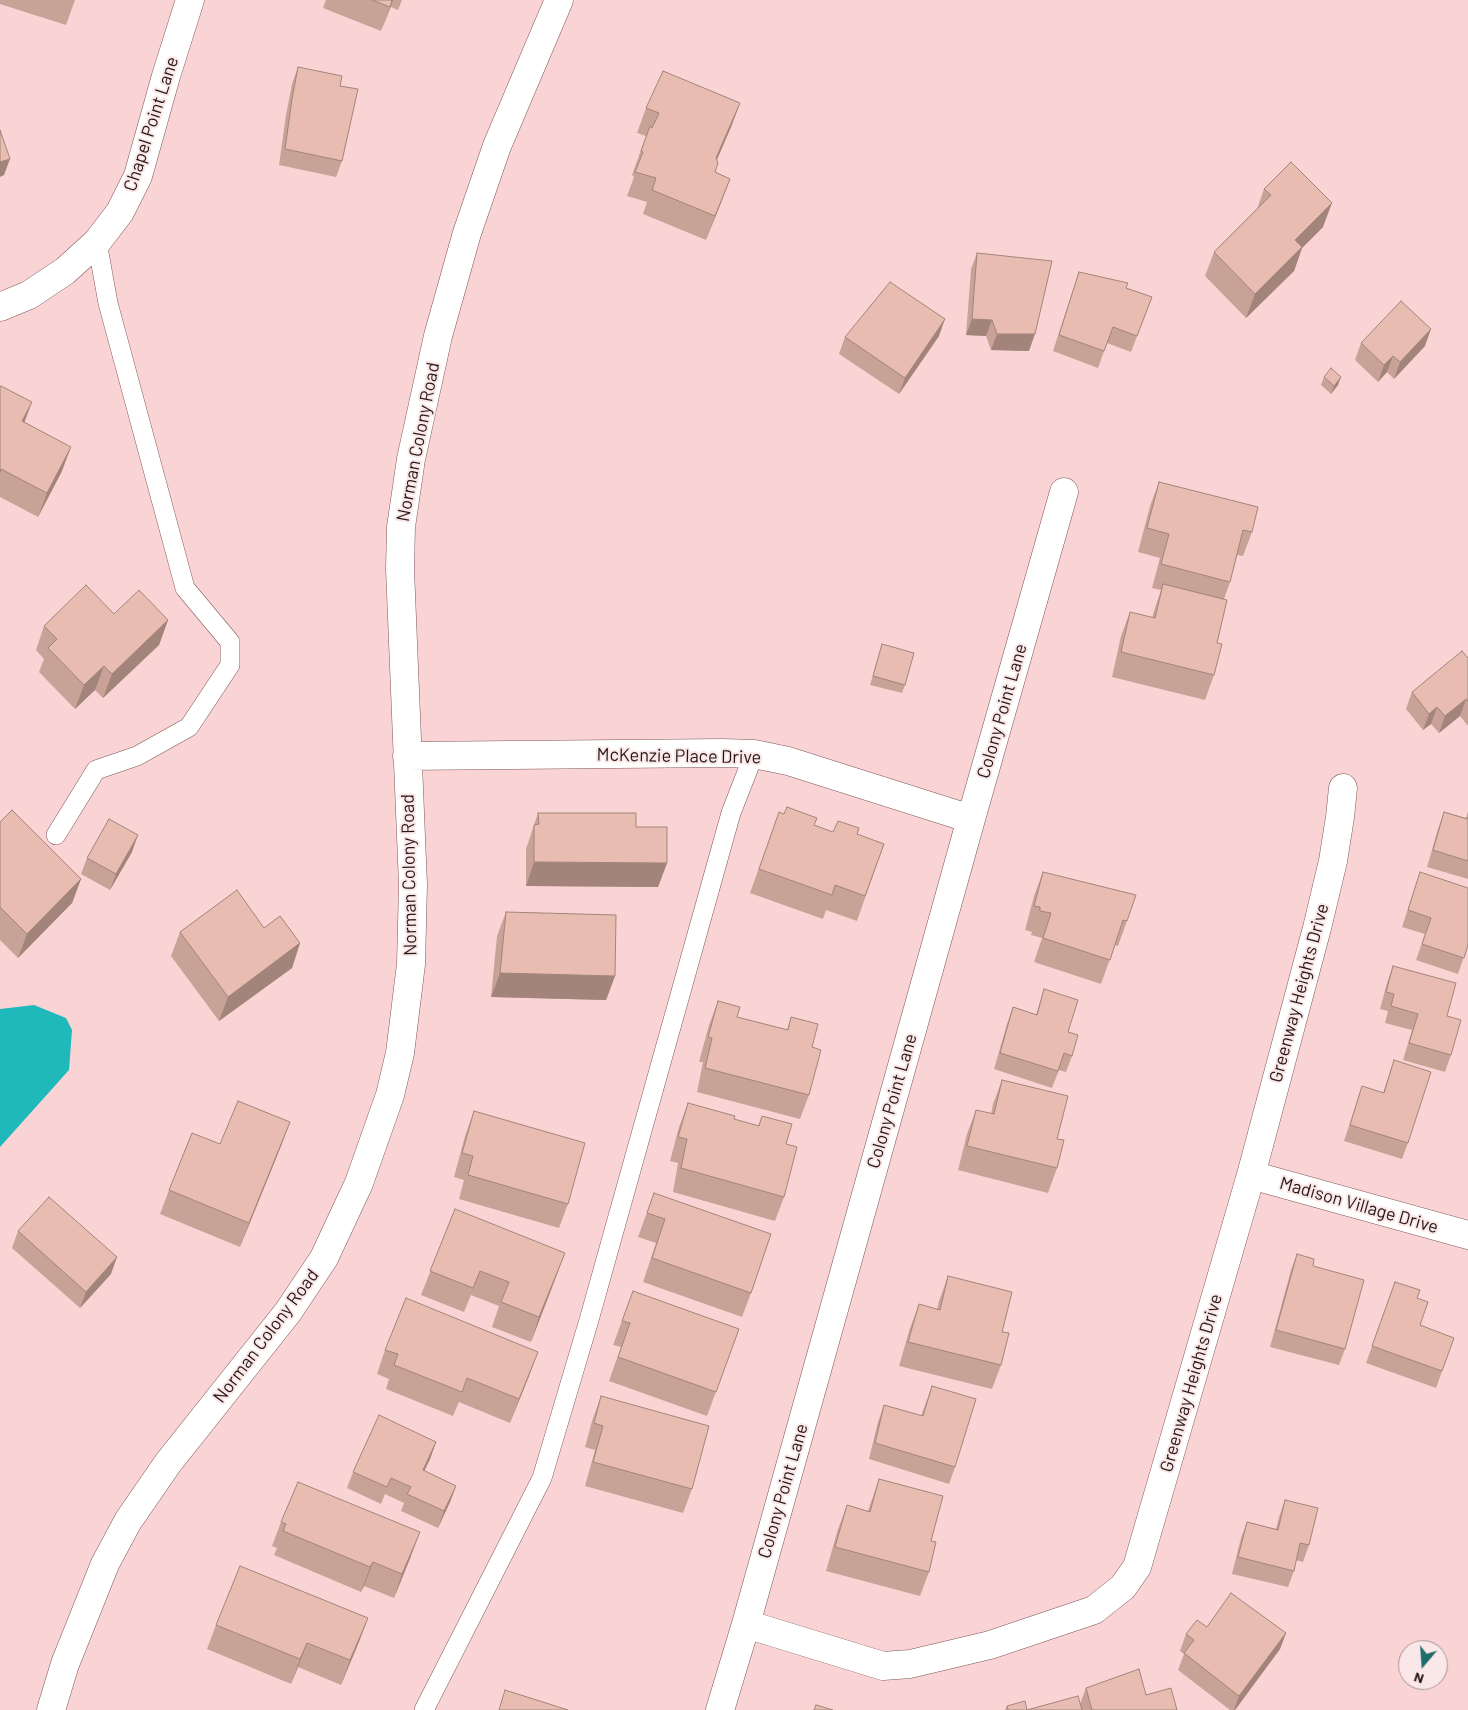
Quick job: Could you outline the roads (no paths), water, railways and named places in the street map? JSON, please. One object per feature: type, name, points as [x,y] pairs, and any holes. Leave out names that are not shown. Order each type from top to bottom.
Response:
[{"type":"street","name":"Chapel Point Lane","points":[[0,307],[29,295],[65,271],[98,242],[120,212],[138,176],[190,0]]},
{"type":"street","name":"Norman Colony Road","points":[[51,1710],[65,1664],[105,1564],[128,1521],[168,1463],[288,1312],[324,1258],[359,1184],[390,1095],[400,1053],[411,964],[413,885],[400,569],[401,527],[411,459],[438,336],[467,234],[497,146],[559,0]]},
{"type":"street","name":"Colony Point Lane","points":[[720,1710],[746,1624],[1064,492]]},
{"type":"street","name":"McKenzie Place Drive","points":[[407,756],[754,754],[788,761],[971,819]]},
{"type":"street","name":"Greenway Heights Drive","points":[[746,1624],[883,1666],[910,1664],[990,1645],[1094,1610],[1123,1587],[1137,1567],[1251,1175],[1315,937],[1333,861],[1343,788]]},
{"type":"street","name":"Madison Village Drive","points":[[1251,1175],[1468,1235]]},
{"type":"lane","points":[[56,835],[96,770],[137,756],[189,727],[230,665],[230,642],[185,588],[108,303],[98,242]]},
{"type":"lane","points":[[424,1710],[542,1478],[592,1310],[731,813],[754,754]]},
{"type":"water","points":[[34,1005],[66,1018],[72,1030],[69,1070],[0,1147],[0,1009]]}]
